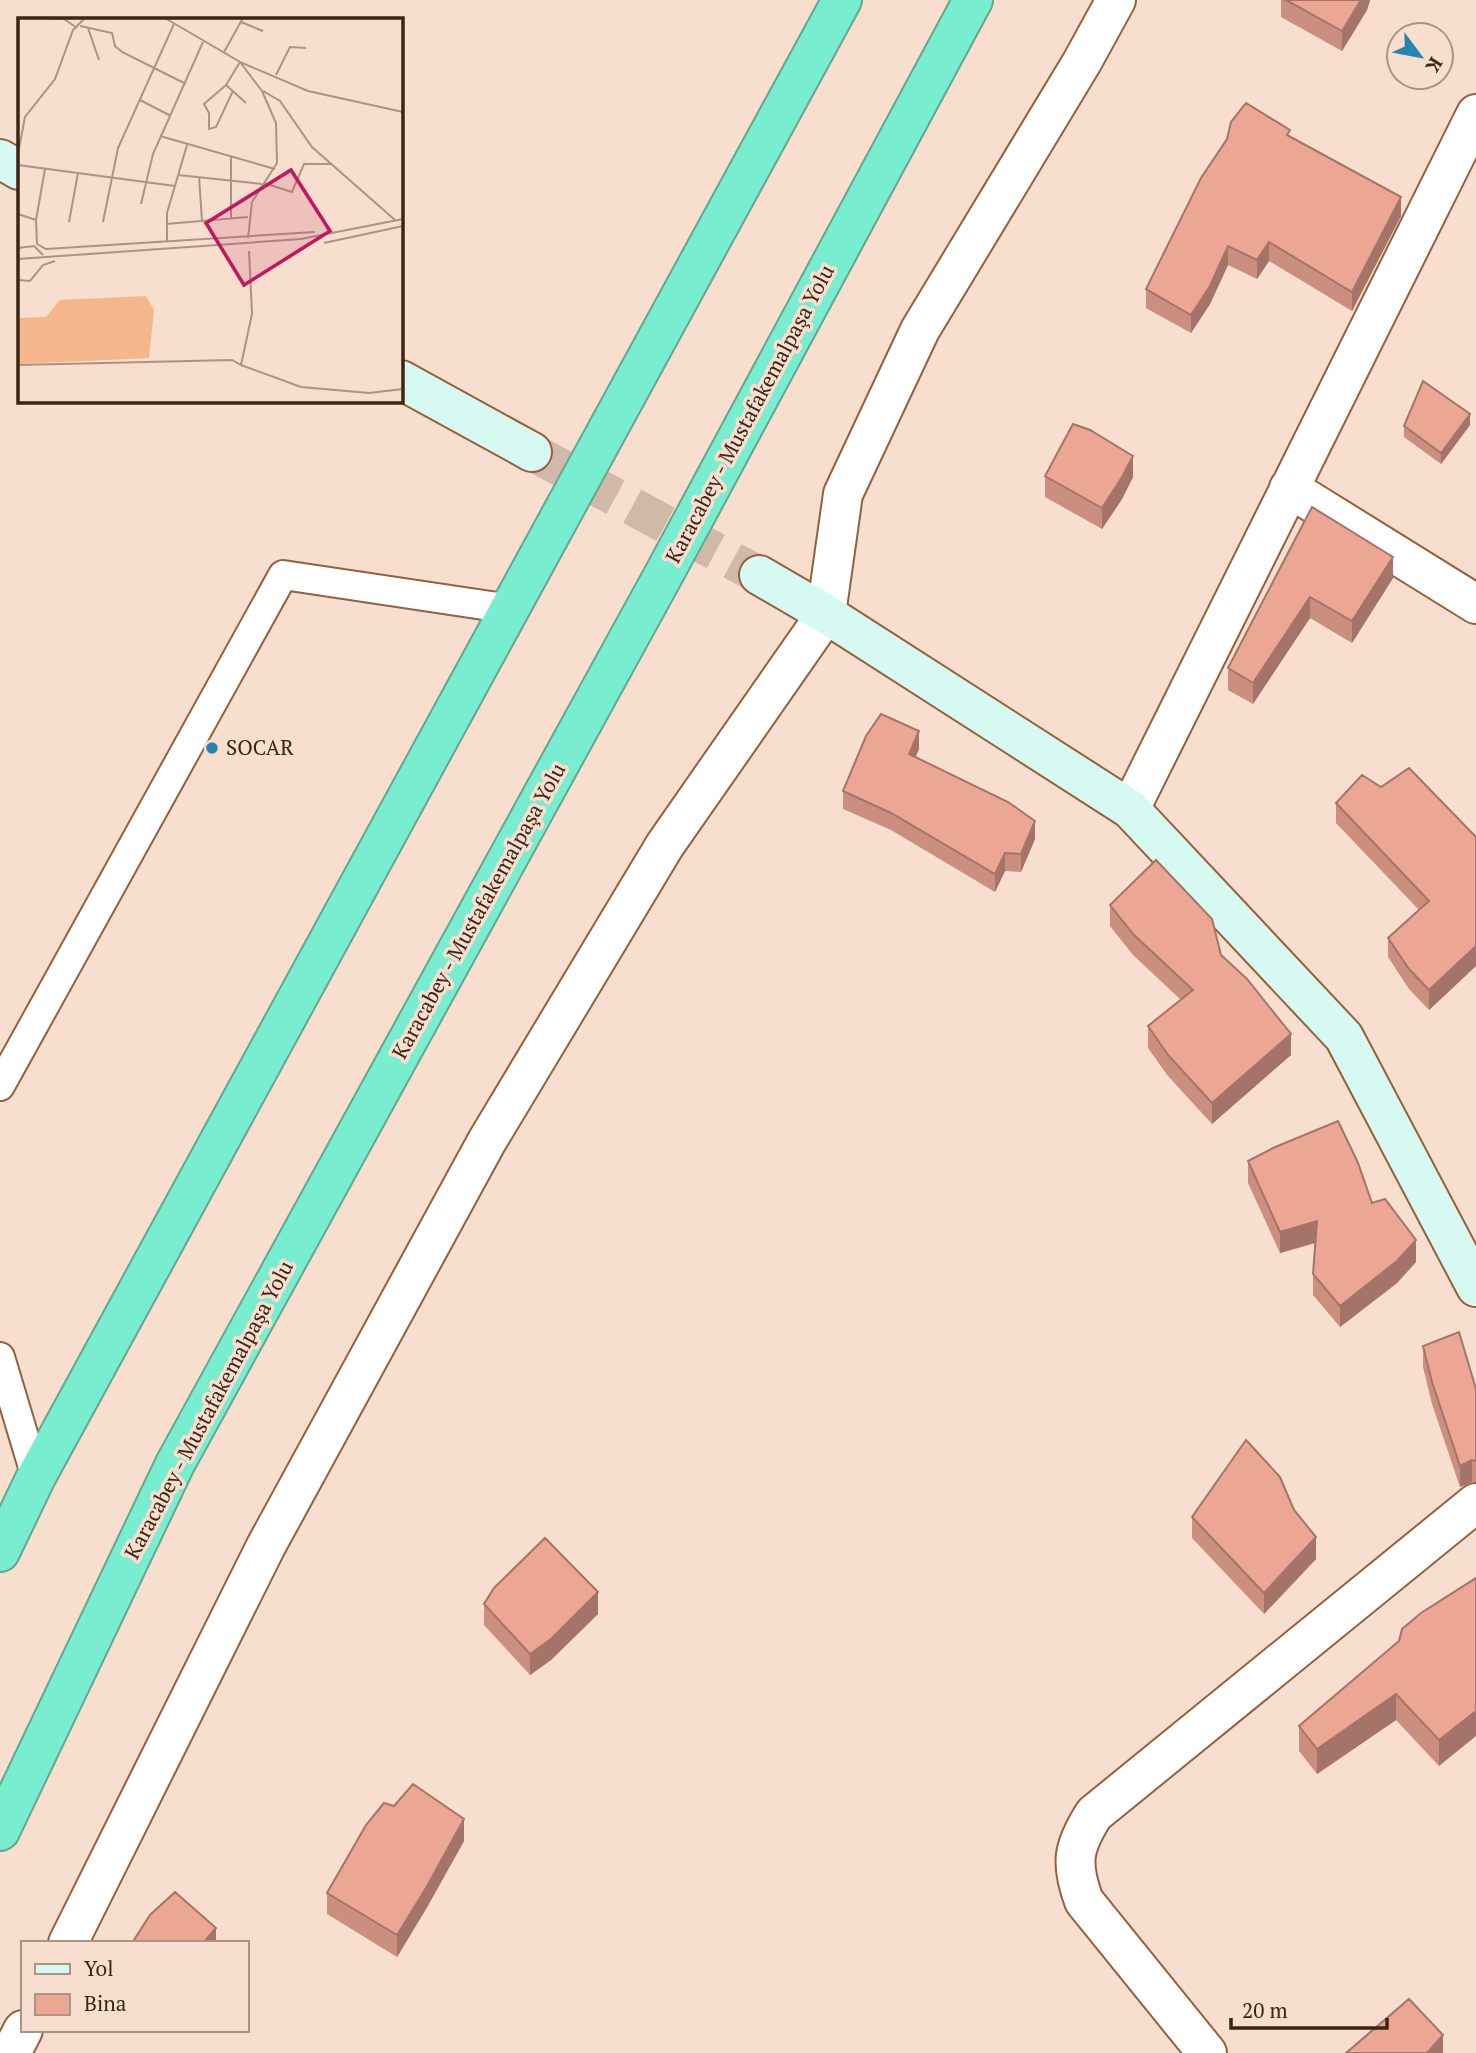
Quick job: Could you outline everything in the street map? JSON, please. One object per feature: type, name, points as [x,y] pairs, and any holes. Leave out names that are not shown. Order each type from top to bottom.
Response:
[{"type":"highway","points":[[0,1552],[36,1477],[842,0]]},
{"type":"highway","name":"Karacabey - Mustafakemalpaşa Yolu","points":[[0,1831],[175,1464],[670,562],[973,0]]},
{"type":"street","points":[[69,1941],[266,1546],[488,1141],[664,845],[826,614],[844,494],[919,330],[1082,62],[1116,0]]},
{"type":"street","points":[[1130,808],[1476,114]]},
{"type":"street","points":[[0,159],[18,169]]},
{"type":"street","points":[[402,381],[532,452]]},
{"type":"street","points":[[1289,488],[1476,604]]},
{"type":"street","points":[[759,575],[826,614],[1130,808],[1344,1037],[1476,1287]]},
{"type":"street","points":[[1207,2053],[1084,1901],[1076,1878],[1074,1856],[1080,1836],[1094,1814],[1476,1503]]},
{"type":"street","points":[[11,2053],[22,2032]]},
{"type":"lane","points":[[0,1086],[283,575],[510,609]]},
{"type":"lane","points":[[0,1357],[36,1477]]},
{"type":"building","points":[[1286,0],[1361,0],[1342,31]]},
{"type":"building","points":[[1246,103],[1290,130],[1287,135],[1401,197],[1352,292],[1269,242],[1257,260],[1228,246],[1210,286],[1191,315],[1146,289],[1201,178],[1227,139],[1231,122]]},
{"type":"building","points":[[1423,381],[1470,414],[1441,453],[1404,426]]},
{"type":"building","points":[[1073,424],[1090,430],[1133,456],[1102,508],[1045,476]]},
{"type":"building","points":[[1312,507],[1393,557],[1352,621],[1310,597],[1253,683],[1228,668]]},
{"type":"building","points":[[881,714],[919,731],[909,754],[1008,802],[1035,821],[1021,854],[1005,853],[995,874],[891,813],[843,791],[866,736]]},
{"type":"building","points":[[1409,768],[1476,837],[1476,946],[1429,990],[1409,969],[1388,938],[1429,901],[1336,803],[1362,775],[1381,787]]},
{"type":"building","points":[[1156,860],[1212,919],[1221,955],[1247,979],[1291,1034],[1212,1103],[1168,1055],[1148,1026],[1193,990],[1133,934],[1110,905]]},
{"type":"building","points":[[1338,1121],[1358,1163],[1372,1203],[1385,1199],[1416,1240],[1397,1261],[1340,1306],[1313,1274],[1317,1221],[1280,1232],[1248,1161]]},
{"type":"building","points":[[1459,1332],[1476,1389],[1476,1461],[1472,1460],[1460,1466],[1423,1346]]},
{"type":"building","points":[[1246,1440],[1280,1477],[1294,1510],[1316,1537],[1264,1593],[1192,1517]]},
{"type":"building","points":[[545,1538],[598,1592],[551,1639],[530,1654],[484,1604],[494,1588]]},
{"type":"building","points":[[1476,1578],[1476,1711],[1439,1740],[1396,1694],[1317,1749],[1299,1726],[1399,1641],[1402,1629],[1421,1613]]},
{"type":"building","points":[[413,1784],[464,1819],[397,1935],[327,1893],[366,1825],[384,1803],[394,1806]]},
{"type":"building","points":[[175,1892],[216,1928],[205,1941],[133,1941],[150,1915]]},
{"type":"building","points":[[1409,1999],[1443,2035],[1427,2053],[1346,2053]]},
{"type":"tunnel","points":[[532,452],[759,575]]},
{"type":"place","name":"SOCAR","points":[[212,748]]}]
